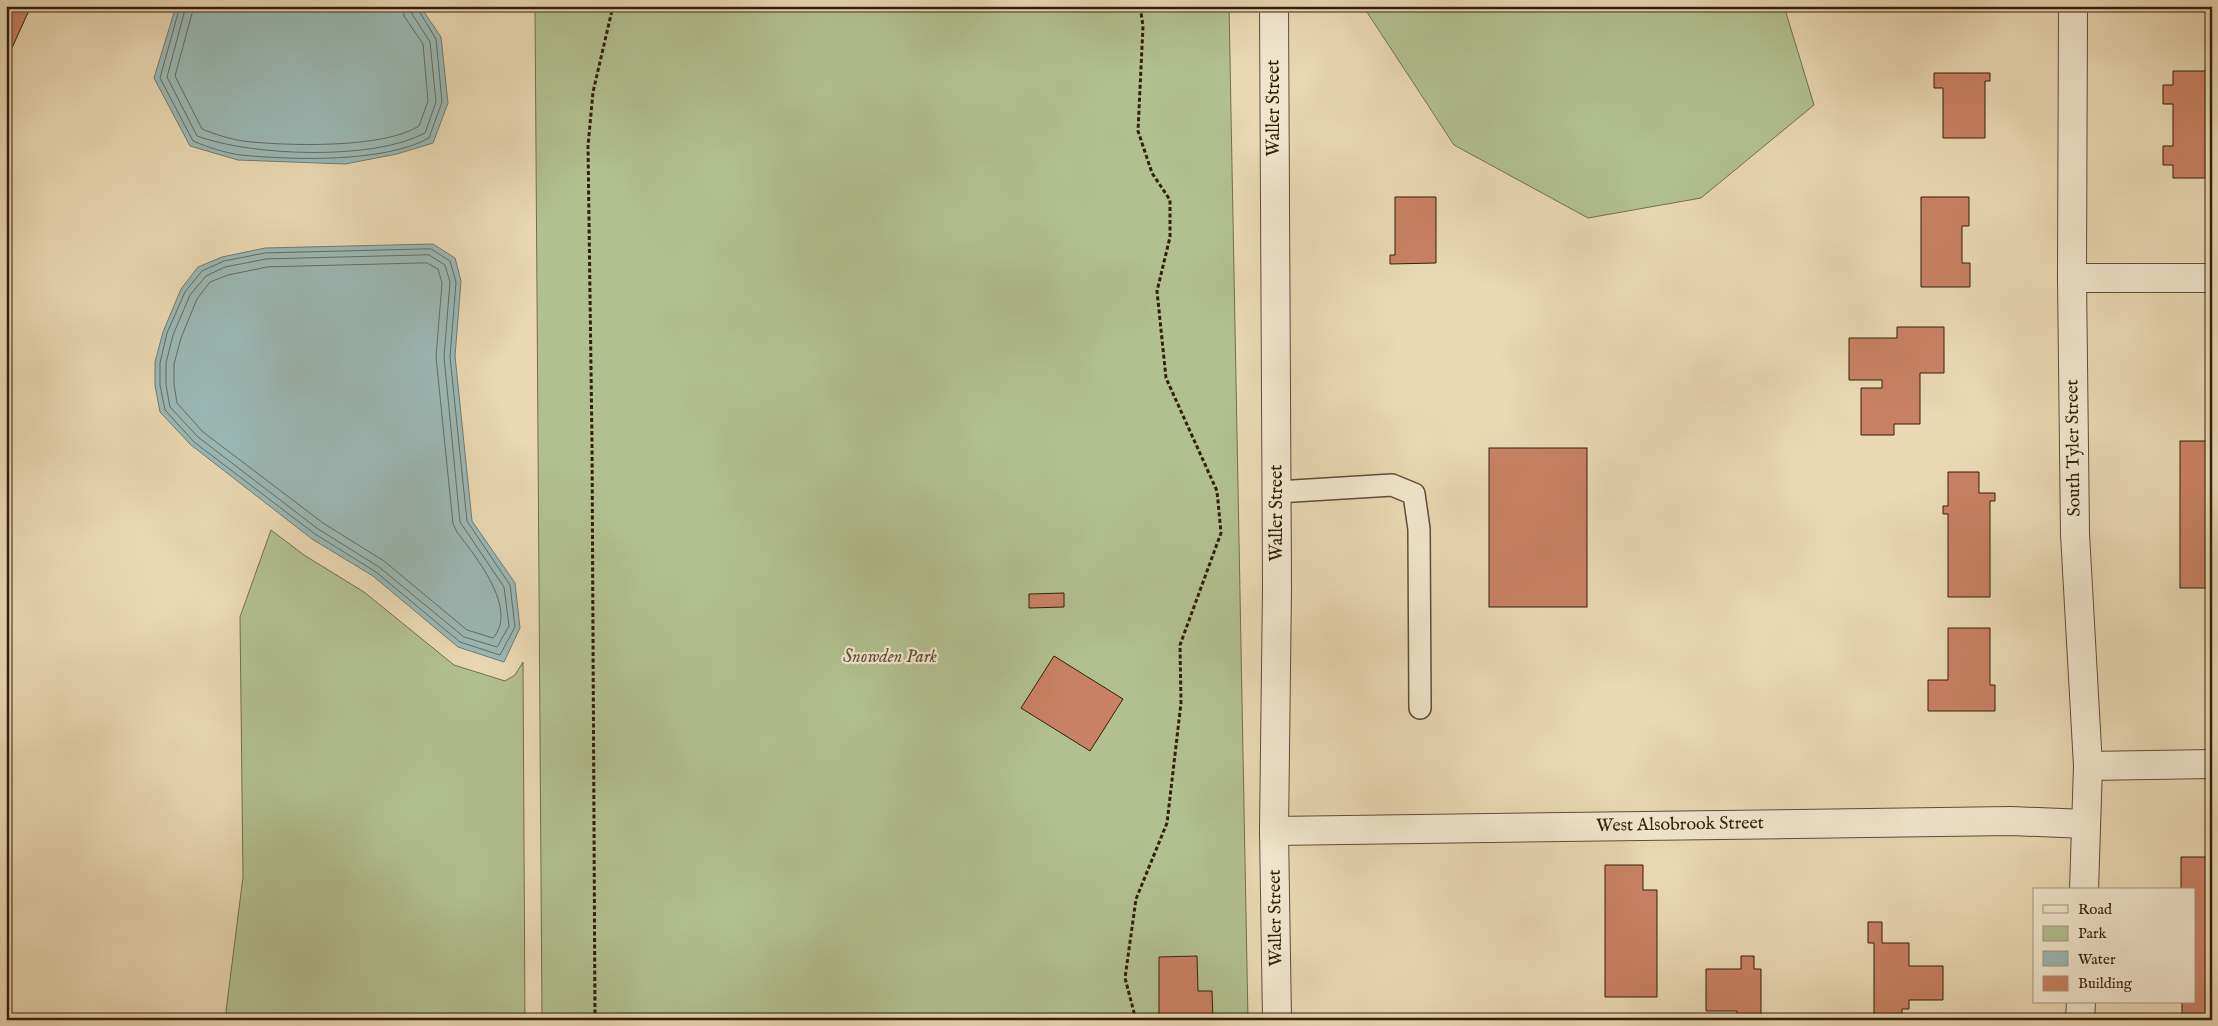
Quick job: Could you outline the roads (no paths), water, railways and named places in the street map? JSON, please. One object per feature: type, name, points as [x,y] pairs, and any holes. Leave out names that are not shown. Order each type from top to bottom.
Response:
[{"type":"street","name":"Waller Street","points":[[1274,6],[1277,492],[1274,831],[1277,1020]]},
{"type":"street","name":"South Tyler Street","points":[[2073,6],[2072,278],[2075,534],[2088,766],[2084,888]]},
{"type":"street","points":[[2072,278],[2212,278]]},
{"type":"street","points":[[2088,766],[2212,764]]},
{"type":"street","name":"West Alsobrook Street","points":[[1274,831],[2010,821],[2086,824]]},
{"type":"street","points":[[2080,1020],[2081,1004]]},
{"type":"lane","points":[[1277,492],[1392,485],[1414,494],[1419,529],[1420,708]]},
{"type":"water","points":[[176,6],[420,6],[441,37],[448,103],[433,143],[397,154],[345,164],[238,160],[190,146],[154,78]]},
{"type":"water","points":[[433,244],[455,258],[461,281],[455,356],[472,521],[515,583],[520,628],[504,662],[458,647],[373,576],[312,539],[191,445],[160,412],[155,385],[155,362],[163,332],[181,289],[198,267],[222,257],[265,248]]},
{"type":"park label","name":"Snowden Park","points":[[890,657]]}]
